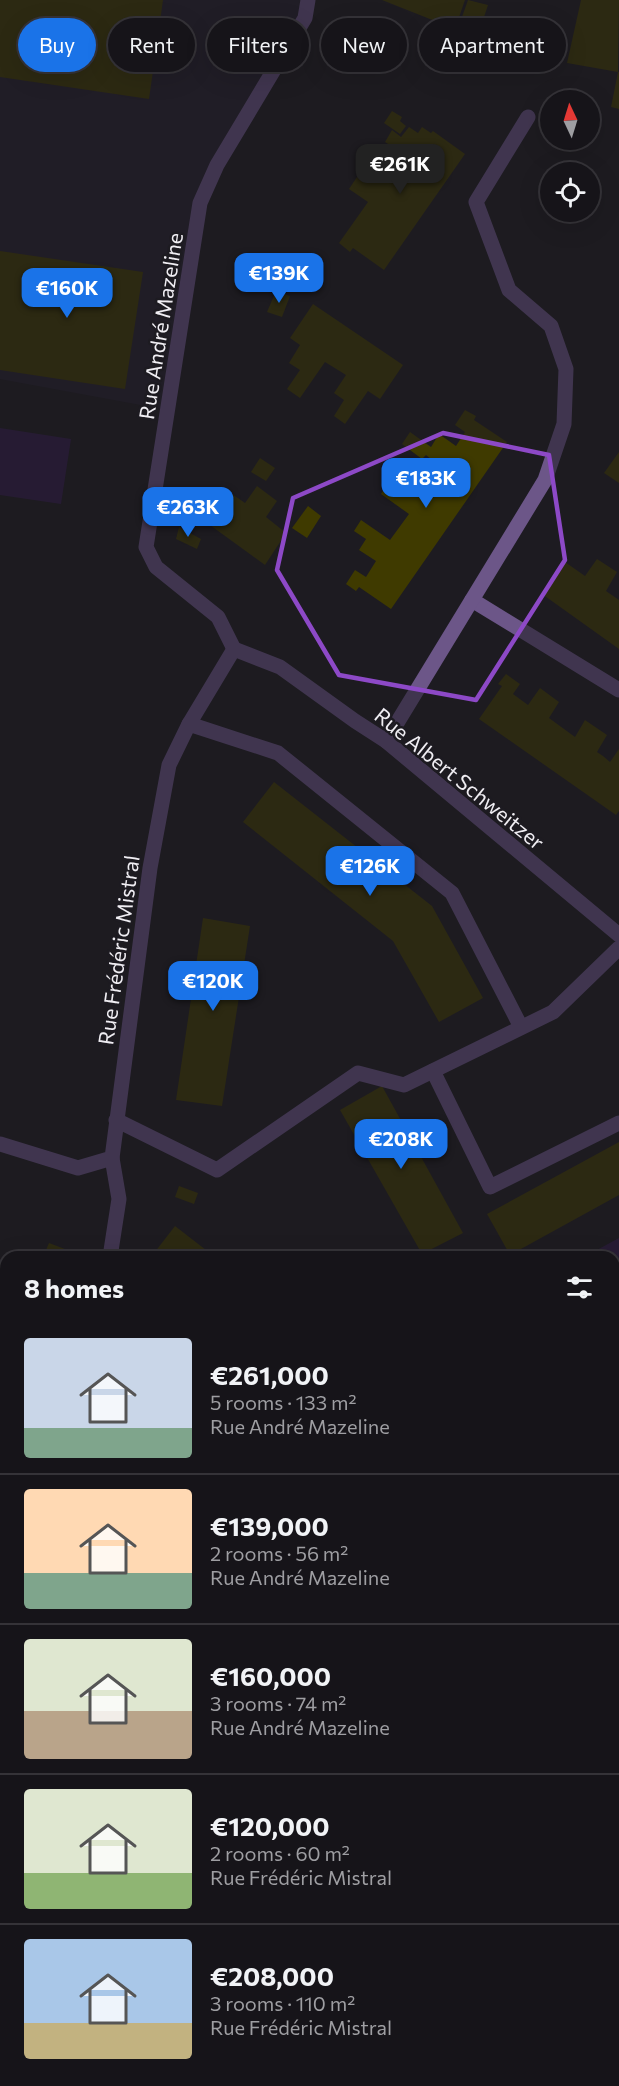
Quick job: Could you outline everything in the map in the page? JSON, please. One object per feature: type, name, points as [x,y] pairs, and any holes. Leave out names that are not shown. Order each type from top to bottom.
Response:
[{"type":"street","name":"Rue André Mazeline","points":[[234,649],[218,617],[156,567],[146,547],[200,203],[217,165],[305,18],[308,0]]},
{"type":"street","points":[[386,741],[545,480],[564,424],[566,369],[551,326],[509,290],[476,202],[528,117]]},
{"type":"street","points":[[472,600],[619,690]]},
{"type":"street","name":"Rue Frédéric Mistral","points":[[111,1251],[119,1199],[112,1158],[116,1120],[158,820],[169,765],[189,724],[234,649]]},
{"type":"street","name":"Rue Albert Schweitzer","points":[[234,649],[280,667],[386,741],[619,935]]},
{"type":"street","points":[[189,724],[278,753],[452,893],[521,1027]]},
{"type":"street","points":[[116,1120],[217,1170],[358,1073],[404,1085],[553,1012],[619,948]]},
{"type":"street","points":[[433,1071],[490,1187],[619,1123]]},
{"type":"street","points":[[0,1144],[78,1168],[112,1158]]},
{"type":"highlighted area","points":[[443,433],[549,455],[565,560],[476,700],[339,675],[277,570],[293,498]]},
{"type":"shaded area","points":[[0,0],[308,0],[298,18],[207,18],[207,72],[270,72],[200,203],[168,410],[0,379]]},
{"type":"shaded area","points":[[0,428],[71,439],[61,504],[0,495]]},
{"type":"shaded area","points":[[619,1238],[619,1251],[595,1251]]},
{"type":"building","points":[[0,0],[163,0],[160,18],[108,18],[108,72],[153,72],[149,99],[0,77]]},
{"type":"building","points":[[382,0],[465,0],[459,18],[427,18]]},
{"type":"building","points":[[468,0],[488,5],[484,18],[462,18]]},
{"type":"building","points":[[581,0],[619,0],[618,72],[567,63]]},
{"type":"building","points":[[619,72],[619,109],[611,107]]},
{"type":"building","points":[[392,111],[402,117],[400,121],[406,126],[400,134],[384,123]]},
{"type":"building","points":[[409,127],[418,133],[422,127],[431,133],[433,131],[465,154],[384,270],[353,248],[350,252],[339,243],[368,202],[349,189],[357,177],[363,182],[370,171],[382,181],[387,174],[399,182],[413,160],[385,142],[392,130],[401,137]]},
{"type":"building","points":[[0,251],[143,272],[125,389],[0,370]]},
{"type":"building","points":[[276,291],[290,296],[282,317],[267,312]]},
{"type":"building","points":[[313,304],[403,365],[380,399],[368,391],[345,424],[334,416],[344,400],[334,393],[346,375],[325,362],[300,398],[287,389],[300,370],[289,363],[300,345],[290,338]]},
{"type":"building","points":[[465,410],[476,416],[474,420],[507,442],[391,609],[359,587],[356,591],[346,584],[355,570],[366,577],[376,561],[359,550],[366,539],[354,531],[361,520],[390,540],[409,514],[381,494],[386,486],[398,495],[406,482],[422,494],[441,467],[426,455],[422,459],[402,444],[410,432],[431,447],[439,434],[456,446],[465,432],[455,425]]},
{"type":"building","points":[[619,452],[619,483],[604,473]]},
{"type":"building","points":[[260,458],[275,468],[266,481],[251,472]]},
{"type":"building","points":[[257,486],[277,501],[266,517],[286,533],[265,565],[203,520],[225,489],[245,503]]},
{"type":"building","points":[[308,506],[321,516],[307,538],[292,528]]},
{"type":"building","points":[[179,527],[201,539],[197,549],[176,539]]},
{"type":"building","points":[[597,559],[617,572],[606,591],[619,600],[619,649],[542,594],[565,562],[585,576]]},
{"type":"building","points":[[506,674],[520,684],[513,694],[528,705],[540,688],[559,702],[549,718],[575,737],[585,720],[607,735],[597,752],[610,762],[619,749],[619,811],[616,815],[479,719],[502,686],[498,684]]},
{"type":"building","points":[[274,782],[432,906],[483,998],[439,1022],[393,941],[243,822]]},
{"type":"building","points":[[203,918],[250,926],[222,1106],[176,1100]]},
{"type":"building","points":[[382,1086],[463,1233],[428,1251],[420,1251],[340,1110]]},
{"type":"building","points":[[619,1142],[619,1195],[517,1251],[508,1251],[487,1214]]},
{"type":"building","points":[[179,1186],[198,1193],[194,1204],[175,1197]]},
{"type":"building","points":[[175,1226],[207,1251],[156,1251]]},
{"type":"building","points":[[49,1243],[70,1251],[46,1251]]}]
